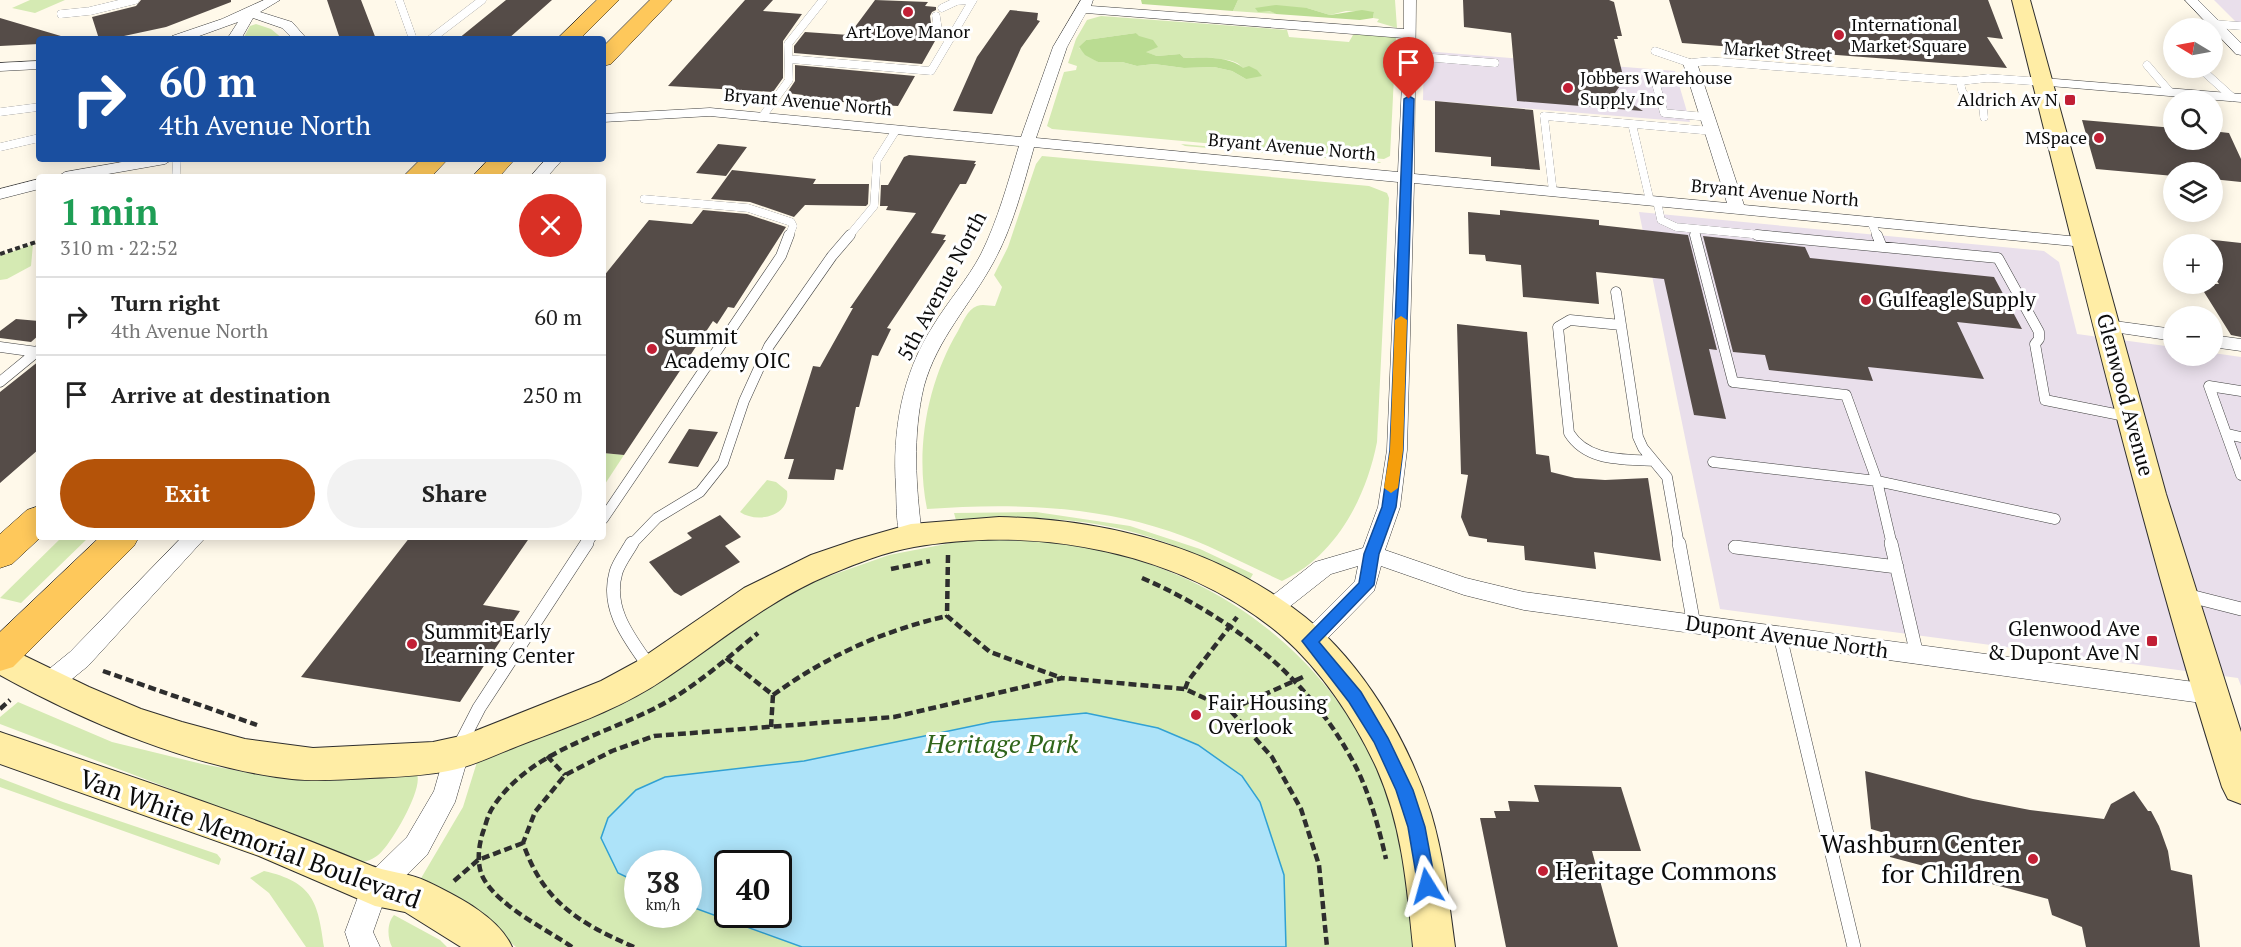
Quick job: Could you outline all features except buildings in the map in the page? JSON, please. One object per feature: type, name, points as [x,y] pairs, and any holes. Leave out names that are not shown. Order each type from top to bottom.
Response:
[{"type":"main road","points":[[571,36],[609,0]]},
{"type":"main road","points":[[606,56],[662,0]]},
{"type":"main road","points":[[419,174],[433,162]]},
{"type":"main road","points":[[488,174],[500,162]]},
{"type":"main road","points":[[0,555],[36,522]]},
{"type":"main road","points":[[0,657],[119,540]]},
{"type":"street","points":[[187,36],[214,28],[274,0]]},
{"type":"street","points":[[1310,641],[1366,585],[1372,554],[1389,507],[1397,450],[1411,34],[1410,0]]},
{"type":"street","name":"Glenwood Avenue","points":[[2020,0],[2180,594],[2209,694],[2241,787]]},
{"type":"street","points":[[2191,0],[2209,18]]},
{"type":"street","points":[[1086,2],[1411,34]]},
{"type":"street","name":"5th Avenue North","points":[[911,536],[904,474],[904,446],[914,390],[934,339],[969,287],[993,245],[1005,216],[1059,49],[1086,2]]},
{"type":"street","points":[[236,36],[250,13]]},
{"type":"street","points":[[250,13],[287,26],[297,36]]},
{"type":"street","points":[[2223,32],[2241,51]]},
{"type":"street","points":[[1690,63],[1737,209]]},
{"type":"street","points":[[0,66],[36,65]]},
{"type":"street","points":[[2043,82],[2163,91]]},
{"type":"street","name":"Bryant Avenue North","points":[[606,118],[710,112],[2084,242]]},
{"type":"street","points":[[540,174],[552,162]]},
{"type":"street","points":[[76,174],[116,163]]},
{"type":"street","points":[[0,194],[36,185]]},
{"type":"street","points":[[2107,326],[2163,334]]},
{"type":"street","points":[[2223,343],[2241,345]]},
{"type":"street","points":[[0,657],[47,685],[124,719],[169,735],[249,757],[305,764],[388,762],[456,753],[603,696],[651,669],[721,619],[792,577],[865,549],[911,536],[952,549],[1012,528],[1053,530],[1134,544],[1177,559],[1271,609],[1310,641],[1355,697],[1380,738],[1404,790],[1417,827],[1425,866],[1434,947]]},
{"type":"street","points":[[47,685],[79,659],[192,540]]},
{"type":"street","points":[[1271,609],[1323,568],[1372,554]]},
{"type":"street","name":"Dupont Avenue North","points":[[1372,554],[1464,586],[1524,601],[2209,694]]},
{"type":"street","name":"Van White Memorial Boulevard","points":[[0,747],[269,842],[375,887],[413,895],[476,932],[491,947]]},
{"type":"street","points":[[364,947],[359,932],[375,887],[417,846],[446,794],[456,753]]},
{"type":"lane","points":[[61,14],[90,11],[135,0]]},
{"type":"lane","points":[[399,0],[412,36]]},
{"type":"lane","points":[[435,36],[482,0]]},
{"type":"lane","points":[[762,117],[789,80],[788,44],[823,0]]},
{"type":"lane","points":[[789,59],[932,71],[973,0]]},
{"type":"lane","points":[[942,8],[957,1],[973,0]]},
{"type":"lane","points":[[936,16],[938,29],[951,38]]},
{"type":"lane","points":[[2223,25],[2241,26]]},
{"type":"lane","name":"Market Street","points":[[1655,51],[1690,63],[1729,63],[1962,81],[1988,78],[2043,82]]},
{"type":"lane","points":[[1410,56],[1495,63]]},
{"type":"lane","points":[[2147,65],[2168,90]]},
{"type":"lane","points":[[1696,80],[1654,77],[1664,113],[1709,124]]},
{"type":"lane","points":[[2212,78],[2236,97]]},
{"type":"lane","points":[[1962,81],[1959,88],[1963,95],[1983,107],[1984,117]]},
{"type":"lane","points":[[0,112],[36,107]]},
{"type":"lane","points":[[1553,192],[1544,116],[1632,124],[1709,124]]},
{"type":"lane","points":[[1632,124],[1653,201],[1661,220],[1676,227],[1998,258],[2039,332],[2039,339],[2035,344],[2045,400],[2131,418]]},
{"type":"lane","points":[[651,669],[619,621],[614,597],[616,571],[632,543],[657,518],[700,492],[723,463],[744,401],[769,346],[832,256],[874,206],[877,160],[896,130]]},
{"type":"lane","points":[[0,147],[36,139]]},
{"type":"lane","points":[[606,515],[781,256],[793,226],[791,222],[748,208],[644,199]]},
{"type":"lane","points":[[1871,221],[1882,247]]},
{"type":"lane","points":[[1694,229],[1733,382],[1846,395],[1877,481],[1917,655]]},
{"type":"lane","points":[[1616,292],[1638,438],[1667,477],[1694,625]]},
{"type":"lane","points":[[1621,325],[1570,320],[1558,327],[1569,433],[1572,440],[1585,451],[1605,456],[1653,461]]},
{"type":"lane","points":[[0,347],[36,351]]},
{"type":"lane","points":[[0,382],[36,353]]},
{"type":"lane","points":[[2241,391],[2209,386],[2241,475]]},
{"type":"lane","points":[[2227,434],[2241,437]]},
{"type":"lane","points":[[1713,462],[1877,481],[2055,519]]},
{"type":"lane","points":[[456,753],[479,708],[589,540]]},
{"type":"lane","points":[[1735,547],[1897,567]]},
{"type":"lane","points":[[2180,594],[2241,609]]},
{"type":"lane","points":[[1780,636],[1854,947]]},
{"type":"path","points":[[0,254],[36,242]]},
{"type":"path","points":[[884,571],[952,549],[947,616]]},
{"type":"path","points":[[1133,575],[1174,591],[1230,625],[1276,662],[1295,681],[1350,756],[1371,808],[1387,866]]},
{"type":"path","points":[[947,616],[990,652],[1062,678],[1185,689],[1230,710],[1272,758],[1301,809],[1319,865],[1328,947]]},
{"type":"path","points":[[773,695],[813,666],[862,640],[912,623],[947,616]]},
{"type":"path","points":[[1185,689],[1188,681],[1230,625]]},
{"type":"path","points":[[572,947],[495,893],[484,881],[478,860],[484,821],[508,786],[548,757],[674,698],[763,629]]},
{"type":"path","points":[[726,658],[773,695]]},
{"type":"path","points":[[94,670],[105,671],[259,725]]},
{"type":"path","points":[[634,947],[600,932],[558,903],[536,876],[523,843],[535,812],[565,775],[612,751],[654,736],[894,717],[1062,678]]},
{"type":"path","points":[[1230,710],[1295,681]]},
{"type":"path","points":[[771,727],[773,695]]},
{"type":"path","points":[[0,709],[10,700]]},
{"type":"path","points":[[548,757],[565,775]]},
{"type":"path","points":[[478,860],[523,843]]},
{"type":"shaded area","points":[[2214,0],[2241,0],[2241,27]]},
{"type":"shaded area","points":[[1424,51],[1675,71],[1690,122],[1423,100]]},
{"type":"shaded area","points":[[1639,212],[2044,251],[2059,262],[2077,334],[2163,346],[2163,366],[2223,366],[2223,354],[2241,357],[2241,686],[2238,678],[1720,609]]},
{"type":"green space","points":[[30,0],[65,0],[35,13],[12,8]]},
{"type":"green space","points":[[1141,0],[1238,0],[1233,11],[1142,4]]},
{"type":"green space","points":[[1238,0],[1395,0],[1397,28],[1377,22],[1379,19],[1373,18],[1374,12],[1346,11],[1330,15],[1307,8],[1258,12],[1271,11],[1276,14],[1233,11]]},
{"type":"green space","points":[[1276,5],[1307,8],[1330,15],[1362,10],[1374,12],[1373,18],[1360,20],[1276,14],[1270,11],[1258,12],[1255,8]]},
{"type":"green space","points":[[1101,16],[1287,30],[1289,37],[1349,42],[1353,35],[1357,34],[1396,37],[1390,156],[1384,159],[1358,157],[1052,129],[1047,126],[1064,72],[1076,70],[1077,66],[1068,63],[1076,39],[1087,20]],"holes":[[[1136,33],[1145,52],[1157,56],[1180,54],[1184,58],[1232,61],[1241,66],[1246,79],[1232,71],[1214,67],[1184,68],[1154,64],[1137,66],[1122,62],[1098,62],[1079,48],[1086,40]]]},
{"type":"green space","points":[[256,24],[271,29],[279,36],[245,36],[250,26]]},
{"type":"green space","points":[[1136,33],[1153,40],[1158,47],[1146,52],[1157,56],[1180,54],[1184,58],[1223,59],[1243,68],[1249,66],[1262,76],[1246,79],[1232,71],[1214,67],[1184,68],[1154,64],[1137,66],[1122,62],[1098,62],[1085,55],[1079,47],[1086,40]]},
{"type":"green space","points":[[1181,144],[1380,162],[1381,163],[1185,146]]},
{"type":"green space","points":[[1042,156],[1369,186],[1387,193],[1389,198],[1377,442],[1365,484],[1346,523],[1318,557],[1301,570],[1282,581],[1184,536],[1140,522],[1080,511],[1019,506],[927,509],[922,464],[923,440],[926,417],[938,372],[968,313],[977,306],[995,306],[1002,287],[994,275],[1008,247],[1036,164]]},
{"type":"green space","points":[[33,244],[31,266],[7,279],[0,280],[0,256]]},
{"type":"green space","points":[[606,453],[624,455],[606,482]]},
{"type":"green space","points":[[767,480],[776,482],[787,491],[784,507],[778,512],[763,517],[747,516],[740,512]]},
{"type":"green space","points":[[1036,512],[1130,526],[1200,549],[1253,574],[1248,583],[1216,570],[1187,551],[1160,540],[1103,525],[1015,518],[957,524],[954,513]]},
{"type":"green space","points":[[59,540],[86,540],[21,603],[0,598]]},
{"type":"green space","name":"Heritage Park","points":[[981,540],[1080,546],[1136,560],[1177,575],[1216,594],[1252,617],[1316,674],[1342,708],[1365,745],[1383,782],[1394,814],[1408,889],[1414,947],[516,947],[488,925],[420,880],[463,807],[477,762],[804,585],[889,555],[956,542]]},
{"type":"green space","points":[[18,702],[112,742],[202,764],[266,776],[298,778],[417,774],[416,791],[388,844],[377,856],[363,862],[0,724],[0,717]]},
{"type":"green space","points":[[0,778],[63,802],[217,854],[221,859],[219,865],[0,787]]},
{"type":"green space","points":[[264,871],[293,881],[310,896],[319,918],[324,947],[306,947],[269,893],[250,878]]},
{"type":"green space","points":[[394,915],[440,940],[447,947],[392,947],[388,930]]},
{"type":"water","points":[[1086,713],[1158,728],[1198,745],[1242,776],[1260,802],[1284,875],[1286,947],[802,947],[750,928],[792,928],[792,850],[714,850],[714,915],[702,911],[702,850],[624,850],[624,876],[618,873],[601,838],[608,818],[636,790],[665,777],[804,761],[992,722]]},
{"type":"slow traffic","points":[[1391,488],[1397,450],[1401,320]]},
{"type":"place","name":"Art Love Manor","points":[[908,12]]},
{"type":"place","name":"International Market Square","points":[[1839,35]]},
{"type":"place","name":"Jobbers Warehouse Supply Inc","points":[[1568,88]]},
{"type":"place","name":"Aldrich Av N","points":[[2070,100]]},
{"type":"place","name":"MSpace","points":[[2099,138]]},
{"type":"place","name":"Gulfeagle Supply","points":[[1866,300]]},
{"type":"place","name":"Summit Academy OIC","points":[[652,349]]},
{"type":"place","name":"Glenwood Ave & Dupont Ave N","points":[[2152,641]]},
{"type":"place","name":"Summit Early Learning Center","points":[[412,644]]},
{"type":"place","name":"Fair Housing Overlook","points":[[1196,715]]},
{"type":"place","name":"Washburn Center for Children","points":[[2033,859]]},
{"type":"place","name":"Heritage Commons","points":[[1543,871]]},
{"type":"route","points":[[1409,99],[1397,450],[1389,507],[1372,554],[1366,585],[1310,641],[1355,697],[1380,738],[1404,790],[1417,827],[1427,886]]}]
